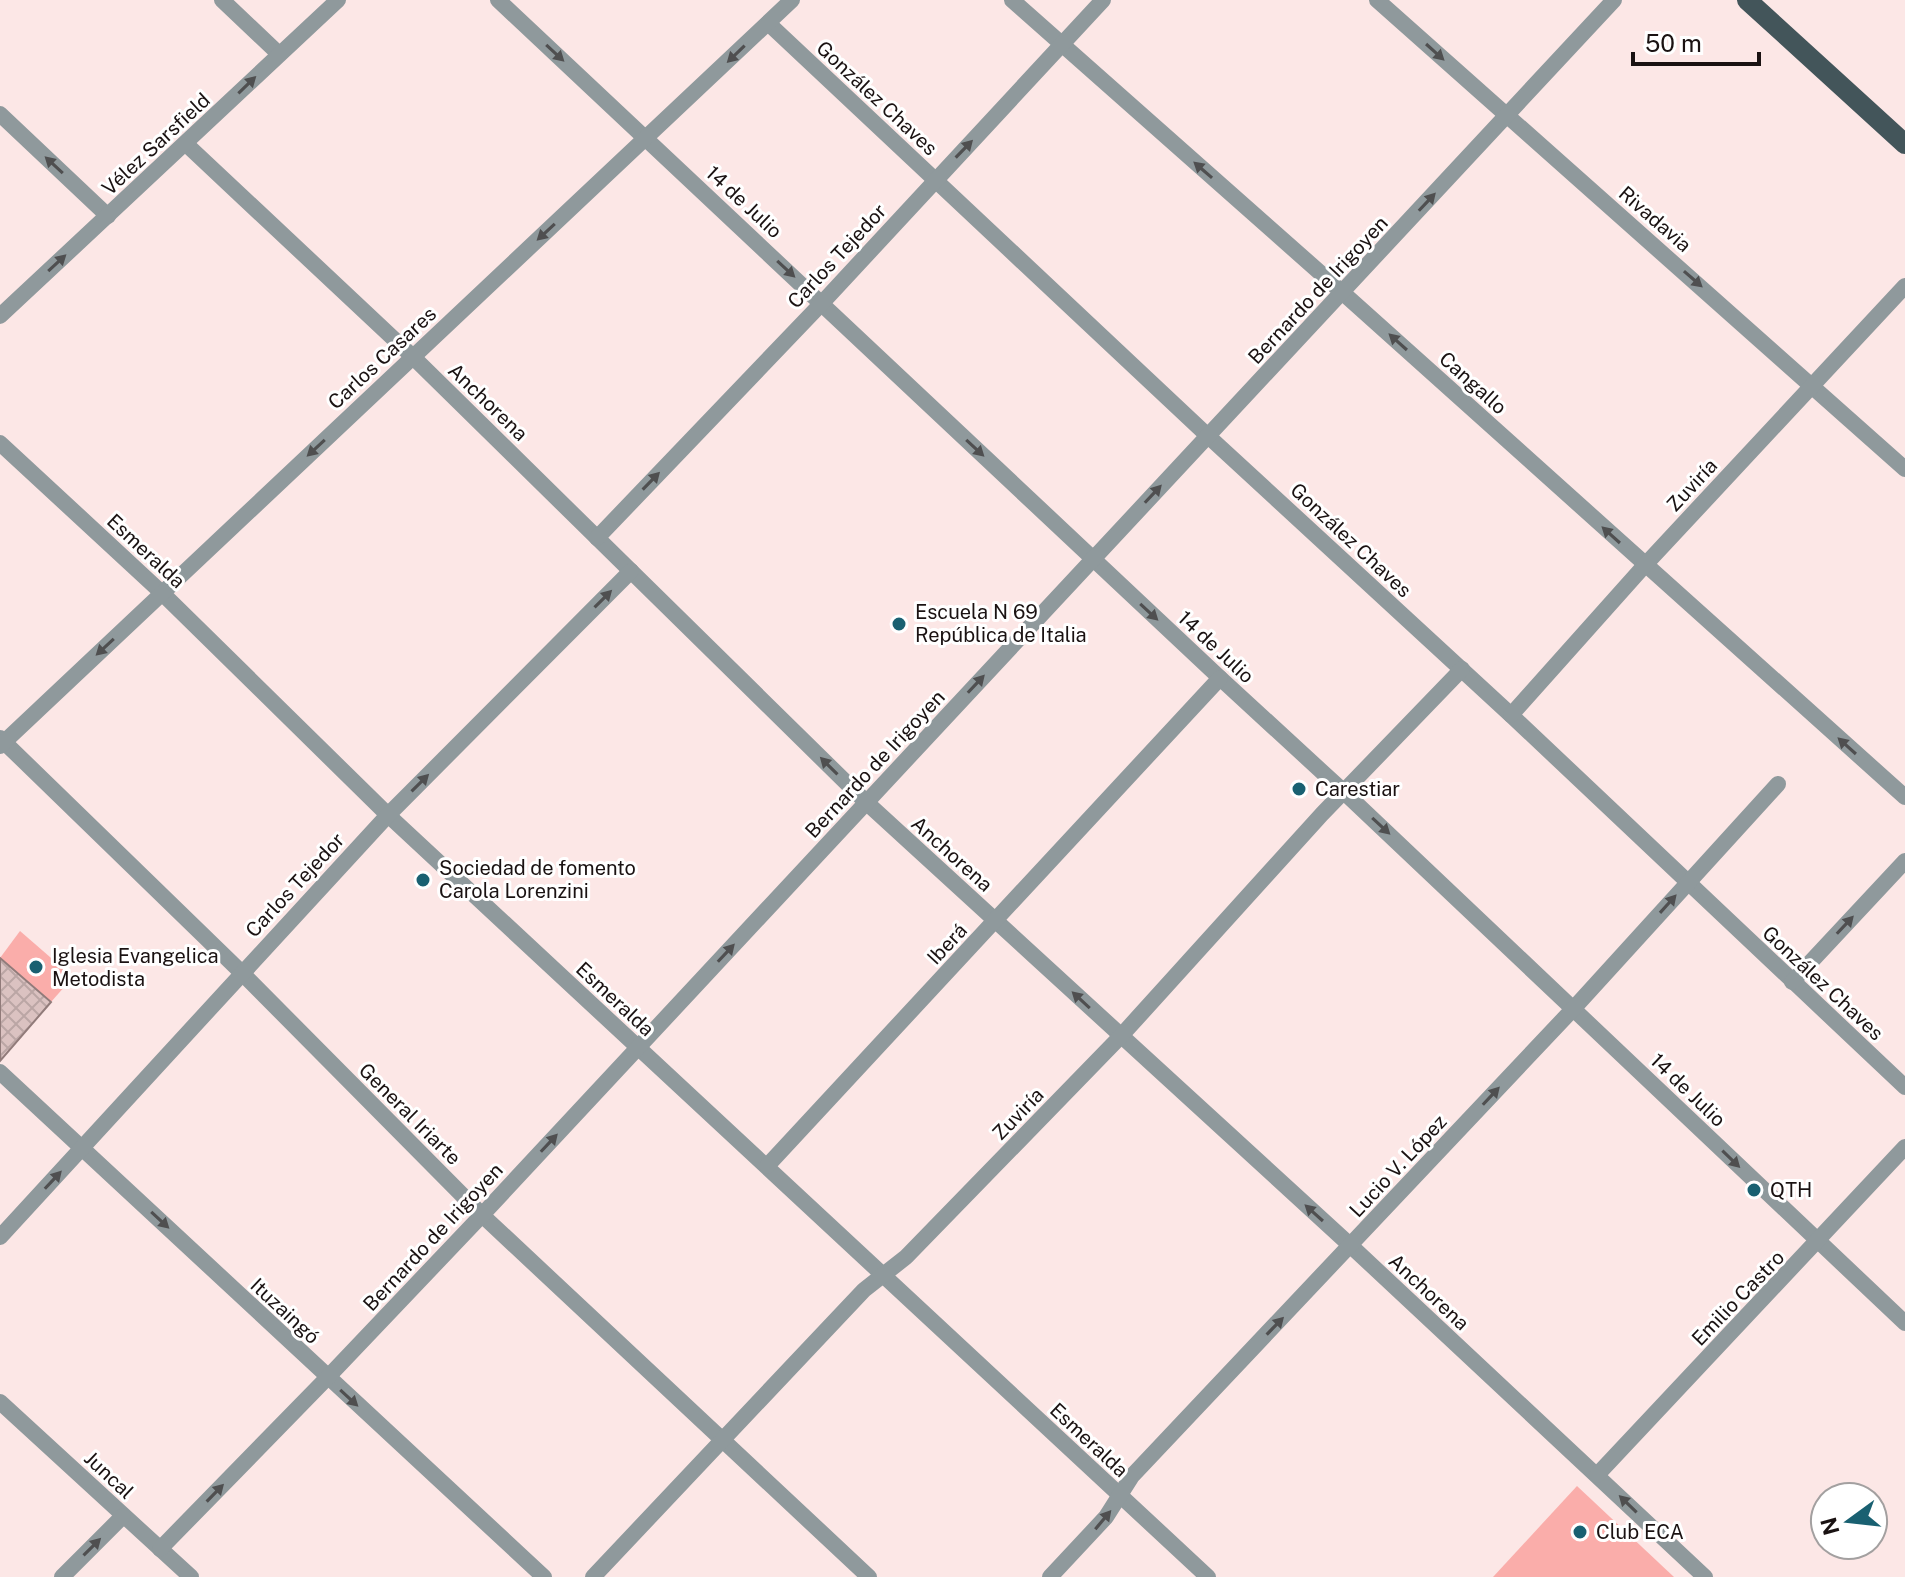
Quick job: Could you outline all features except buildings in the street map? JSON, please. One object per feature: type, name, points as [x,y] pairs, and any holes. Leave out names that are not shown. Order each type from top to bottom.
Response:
[{"type":"main road","points":[[1747,0],[1905,144]]},
{"type":"street","points":[[222,0],[279,54]]},
{"type":"street","name":"Vélez Sarsfield","points":[[0,316],[338,0]]},
{"type":"street","name":"14 de Julio","points":[[498,0],[1574,1008],[1905,1323]]},
{"type":"street","name":"Carlos Casares","points":[[1,742],[792,0]]},
{"type":"street","name":"Cangallo","points":[[1012,0],[1905,797]]},
{"type":"street","name":"Carlos Tejedor","points":[[597,538],[822,303],[1103,0]]},
{"type":"street","name":"Rivadavia","points":[[1377,0],[1905,469]]},
{"type":"street","name":"Bernardo de Irigoyen","points":[[160,1549],[482,1215],[1614,0]]},
{"type":"street","name":"González Chaves","points":[[768,23],[1208,436],[1462,669],[1905,1087]]},
{"type":"street","points":[[0,114],[108,216]]},
{"type":"street","name":"Anchorena","points":[[186,144],[412,356],[867,803],[1351,1246],[1705,1577]]},
{"type":"street","name":"Zuviría","points":[[1511,715],[1645,565],[1905,286]]},
{"type":"street","name":"Esmeralda","points":[[0,443],[162,593],[388,815],[1208,1577]]},
{"type":"street","name":"Carlos Tejedor","points":[[0,1237],[388,815],[631,571]]},
{"type":"street","name":"Zuviría","points":[[593,1577],[864,1290],[906,1257],[1120,1037],[1344,792],[1462,669]]},
{"type":"street","name":"Iberá","points":[[767,1166],[1220,678]]},
{"type":"street","name":"General Iriarte","points":[[1,742],[241,972],[482,1215],[869,1577]]},
{"type":"street","name":"Lucio V. López","points":[[1050,1577],[1106,1517],[1132,1476],[1574,1008],[1778,784]]},
{"type":"street","points":[[1792,982],[1905,861]]},
{"type":"street","name":"Ituzaingó","points":[[0,1072],[544,1577]]},
{"type":"street","name":"Emilio Castro","points":[[1597,1475],[1905,1147]]},
{"type":"street","name":"Juncal","points":[[0,1402],[191,1577]]},
{"type":"street","points":[[62,1577],[123,1516]]},
{"type":"shaded area","name":"Iglesia Evangelica Metodista","points":[[20,931],[73,977],[51,1002],[0,958]]},
{"type":"shaded area","name":"Club ECA","points":[[1577,1486],[1674,1577],[1493,1577]]},
{"type":"place","name":"Escuela N 69 República de Italia","points":[[899,624]]},
{"type":"place","name":"Carestiar","points":[[1299,789]]},
{"type":"place","name":"Sociedad de fomento Carola Lorenzini","points":[[423,880]]},
{"type":"place","name":"Iglesia Evangelica Metodista","points":[[36,967]]},
{"type":"place","name":"QTH","points":[[1754,1190]]},
{"type":"place","name":"Club ECA","points":[[1580,1532]]}]
